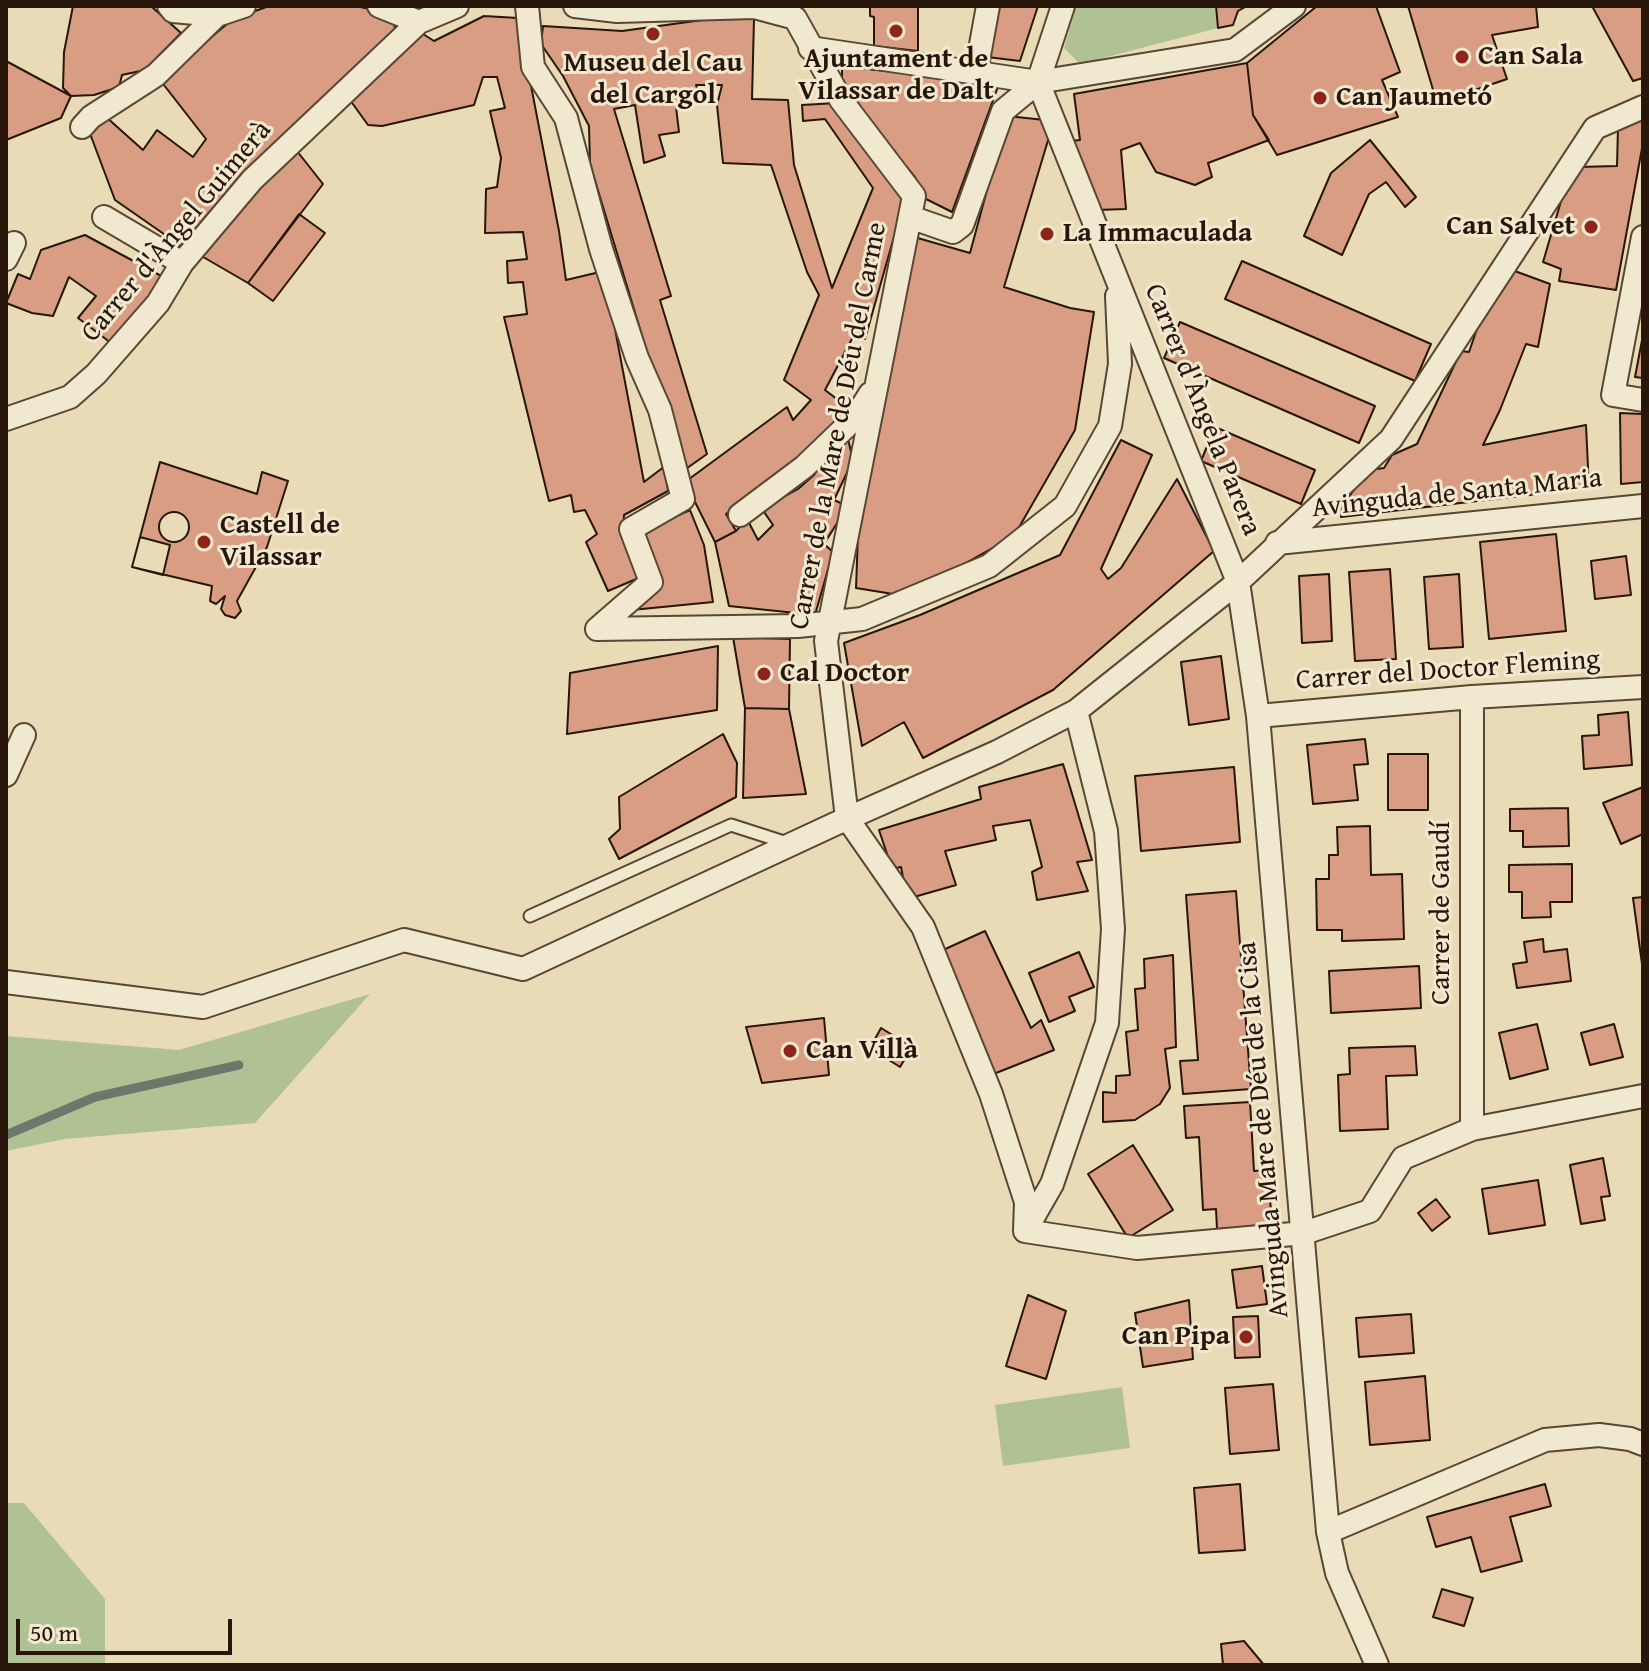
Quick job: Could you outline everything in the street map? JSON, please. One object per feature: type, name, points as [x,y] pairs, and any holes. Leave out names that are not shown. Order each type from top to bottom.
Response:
[{"type":"street","points":[[169,6],[173,11],[217,15],[244,6]]},
{"type":"street","points":[[379,6],[419,22]]},
{"type":"street","name":"Carrer d'Àngel Guimerà","points":[[6,419],[70,397],[96,374],[158,303],[182,263],[252,180],[419,22],[457,6]]},
{"type":"street","points":[[527,6],[533,67],[566,118],[601,249],[637,358],[660,410],[683,499],[631,529],[651,582],[597,629],[828,624],[862,619],[989,566],[1065,506],[1110,426],[1120,364],[1116,278]]},
{"type":"street","points":[[575,6],[617,11],[754,7],[783,10]]},
{"type":"street","points":[[976,72],[988,6]]},
{"type":"street","points":[[910,217],[953,232],[962,225],[1003,111],[1038,82],[1063,6]]},
{"type":"street","points":[[821,49],[1038,82],[1235,50],[1294,6]]},
{"type":"street","name":"Carrer de la Mare de Déu del Carme","points":[[783,10],[795,18],[821,49],[841,100],[914,196],[826,641],[847,818],[923,927],[991,1094],[1026,1202],[1025,1231]]},
{"type":"street","points":[[82,127],[91,117],[156,75],[217,15]]},
{"type":"street","name":"Carrer d'Àngela Parera","points":[[1038,82],[1238,582]]},
{"type":"street","points":[[6,982],[203,1007],[404,940],[523,969],[790,844],[997,752],[1076,711],[1238,582],[1391,439],[1595,128],[1643,107]]},
{"type":"street","points":[[104,217],[182,263]]},
{"type":"street","points":[[1643,242],[1613,395],[1643,400]]},
{"type":"street","points":[[740,515],[804,467],[855,418],[877,385]]},
{"type":"street","name":"Avinguda de Santa Maria","points":[[1277,543],[1643,506]]},
{"type":"street","name":"Avinguda Mare de Déu de la Cisa","points":[[1238,582],[1258,716],[1328,1532],[1337,1573],[1377,1665]]},
{"type":"street","name":"Carrer del Doctor Fleming","points":[[1258,716],[1472,697],[1643,687]]},
{"type":"street","name":"Carrer de Gaudí","points":[[1472,697],[1472,1129]]},
{"type":"street","points":[[1076,711],[1106,831],[1113,929],[1107,1023],[1052,1184],[1025,1231],[1137,1248],[1304,1233],[1370,1211],[1403,1158],[1472,1129],[1643,1096]]},
{"type":"street","points":[[6,775],[24,735]]},
{"type":"street","points":[[1328,1532],[1545,1440],[1599,1435],[1643,1444]]},
{"type":"lane","points":[[530,916],[731,825],[790,844]]},
{"type":"green space","points":[[1076,6],[1215,6],[1218,28],[1080,64],[1064,48]]},
{"type":"green space","points":[[370,994],[255,1123],[65,1139],[6,1151],[6,1036],[179,1050]]},
{"type":"green space","points":[[1122,1387],[1130,1448],[1003,1466],[995,1405]]},
{"type":"green space","points":[[6,1503],[24,1503],[105,1599],[105,1664],[6,1665]]},
{"type":"building","points":[[73,6],[151,6],[181,33],[145,70],[122,75],[119,87],[94,95],[71,96],[63,88],[64,52]]},
{"type":"building","points":[[269,6],[356,6],[392,14],[396,33],[184,248],[115,200],[89,131],[105,116],[143,150],[157,130],[193,157],[206,139],[160,80],[233,19]]},
{"type":"building","name":"Ajuntament de Vilassar de Dalt","points":[[870,6],[918,6],[918,51],[874,46],[874,17],[870,16]]},
{"type":"building","points":[[994,6],[1038,6],[1020,61],[987,57]]},
{"type":"building","points":[[1216,6],[1247,6],[1238,11],[1233,25],[1218,28]]},
{"type":"building","name":"Can Jaumetó","points":[[1317,6],[1376,6],[1400,72],[1382,80],[1398,117],[1277,155],[1253,115],[1247,63]]},
{"type":"building","name":"Can Sala","points":[[1408,6],[1536,6],[1538,27],[1492,35],[1507,79],[1437,103]]},
{"type":"building","points":[[1592,6],[1643,6],[1643,78],[1633,81]]},
{"type":"building","points":[[484,16],[518,18],[566,280],[604,271],[644,482],[665,466],[668,491],[624,515],[623,531],[641,577],[608,591],[586,542],[597,534],[585,510],[574,512],[571,495],[549,501],[504,317],[527,314],[523,282],[508,283],[507,261],[527,259],[523,232],[485,233],[486,189],[497,187],[501,158],[490,111],[505,108],[497,77],[483,77],[474,105],[382,126],[368,125],[350,100],[423,34],[434,41]]},
{"type":"building","points":[[732,16],[754,19],[752,99],[788,100],[794,165],[832,288],[873,188],[825,119],[803,121],[802,105],[837,103],[905,198],[865,339],[854,335],[825,390],[846,406],[828,437],[726,514],[736,531],[715,542],[685,482],[787,407],[793,420],[811,400],[784,380],[819,295],[807,272],[771,165],[723,163],[717,105],[722,85],[696,85],[702,102],[676,107],[679,132],[659,135],[665,156],[644,163],[635,105],[614,109],[671,296],[660,300],[707,454],[683,471],[590,164],[589,126],[563,76],[541,44],[543,26],[622,31]]},
{"type":"building","points":[[6,61],[71,96],[61,118],[6,140]]},
{"type":"building","points":[[1247,63],[1253,115],[1269,140],[1208,163],[1212,177],[1195,185],[1156,172],[1140,143],[1121,150],[1126,209],[1097,210],[1070,141],[1080,140],[1074,94]]},
{"type":"building","points":[[842,66],[999,84],[952,212],[922,197],[915,177],[842,92]]},
{"type":"building","points":[[1007,116],[1045,120],[1049,137],[1004,287],[1070,308],[1094,312],[1075,430],[1014,536],[939,578],[899,595],[856,588],[858,534],[914,237],[970,253]]},
{"type":"building","name":"Can Salvet","points":[[1643,117],[1643,143],[1616,290],[1559,281],[1561,269],[1543,262],[1564,191],[1578,167],[1617,166],[1618,127]]},
{"type":"building","points":[[1370,140],[1416,197],[1405,207],[1386,182],[1369,194],[1342,255],[1304,236],[1331,173]]},
{"type":"building","points":[[293,146],[323,184],[248,283],[198,254]]},
{"type":"building","points":[[299,214],[325,233],[273,301],[248,283]]},
{"type":"building","points":[[85,235],[165,278],[111,343],[78,318],[96,296],[69,277],[53,316],[32,313],[6,303],[18,274],[30,279],[41,250]]},
{"type":"building","points":[[1242,261],[1431,344],[1415,381],[1225,299]]},
{"type":"building","points":[[1512,270],[1550,284],[1538,347],[1526,344],[1483,445],[1586,425],[1589,488],[1341,517],[1342,506],[1369,470],[1384,468],[1392,455],[1417,444],[1461,351],[1469,352],[1479,323]]},
{"type":"building","points":[[1180,322],[1375,406],[1359,443],[1164,358]]},
{"type":"building","points":[[1643,335],[1643,378],[1635,377]]},
{"type":"building","points":[[1620,413],[1643,414],[1643,482],[1621,484]]},
{"type":"building","points":[[1215,427],[1315,470],[1301,504],[1201,461]]},
{"type":"building","points":[[848,439],[853,460],[834,500],[843,504],[839,520],[824,544],[833,552],[815,615],[729,606],[715,542],[736,531],[747,519],[758,540],[773,525],[762,509],[798,489],[814,475],[826,455]]},
{"type":"building","points":[[1121,440],[1152,455],[1101,569],[1108,579],[1121,568],[1177,479],[1214,551],[1053,690],[923,758],[904,722],[862,746],[844,643],[920,615],[1060,555]]},
{"type":"building","name":"Castell de Vilassar","points":[[160,462],[257,494],[262,472],[288,481],[267,547],[237,601],[241,611],[235,618],[225,615],[221,609],[225,596],[216,604],[210,601],[212,586],[132,567]]},
{"type":"building","points":[[690,510],[704,545],[713,602],[632,610],[659,585],[643,531]]},
{"type":"building","points":[[174,512],[185,516],[189,527],[185,538],[174,542],[163,538],[159,527],[163,516]]},
{"type":"building","points":[[1556,534],[1566,631],[1489,639],[1480,542]]},
{"type":"building","points":[[140,537],[170,545],[163,575],[132,567]]},
{"type":"building","points":[[1626,556],[1631,595],[1595,599],[1591,561]]},
{"type":"building","points":[[1390,569],[1396,659],[1355,661],[1349,572]]},
{"type":"building","points":[[1329,574],[1332,641],[1302,643],[1299,576]]},
{"type":"building","points":[[1459,574],[1463,647],[1429,649],[1424,577]]},
{"type":"building","name":"Cal Doctor","points":[[733,637],[790,639],[789,709],[745,708]]},
{"type":"building","points":[[718,646],[717,710],[567,734],[570,673]]},
{"type":"building","points":[[1221,656],[1229,719],[1189,725],[1181,662]]},
{"type":"building","points":[[745,708],[789,709],[806,794],[743,798]]},
{"type":"building","points":[[1628,712],[1632,765],[1584,769],[1582,736],[1599,735],[1598,715]]},
{"type":"building","points":[[723,734],[737,763],[736,797],[619,859],[609,839],[620,829],[619,797]]},
{"type":"building","points":[[1365,739],[1368,764],[1354,765],[1358,800],[1313,804],[1307,745]]},
{"type":"building","points":[[1388,754],[1428,754],[1428,810],[1388,810]]},
{"type":"building","points":[[1063,764],[1092,860],[1077,862],[1088,891],[1037,900],[1032,872],[1042,867],[1030,820],[993,826],[996,840],[945,851],[956,885],[907,899],[901,867],[892,869],[879,830],[981,799],[979,787]]},
{"type":"building","points":[[1234,767],[1240,842],[1141,851],[1135,776]]},
{"type":"building","points":[[1643,787],[1643,834],[1621,844],[1603,803]]},
{"type":"building","points":[[1568,808],[1569,846],[1523,847],[1523,831],[1510,831],[1510,809]]},
{"type":"building","points":[[1370,826],[1371,875],[1402,874],[1404,939],[1342,941],[1342,930],[1317,930],[1316,879],[1329,879],[1329,855],[1338,855],[1337,827]]},
{"type":"building","points":[[1572,864],[1572,902],[1550,902],[1551,917],[1522,918],[1522,892],[1509,892],[1509,865]]},
{"type":"building","points":[[1236,891],[1251,1089],[1183,1094],[1180,1061],[1198,1060],[1186,895]]},
{"type":"building","points":[[1643,897],[1643,964],[1642,964],[1633,898]]},
{"type":"building","points":[[985,931],[1031,1028],[1041,1020],[1054,1050],[991,1075],[943,950]]},
{"type":"building","points":[[1543,939],[1544,952],[1567,949],[1571,981],[1517,988],[1513,964],[1527,962],[1524,942]]},
{"type":"building","points":[[1079,952],[1094,987],[1069,997],[1075,1011],[1049,1022],[1029,973]]},
{"type":"building","points":[[1173,955],[1176,1047],[1165,1049],[1170,1088],[1160,1104],[1135,1120],[1103,1122],[1103,1092],[1116,1093],[1116,1076],[1130,1075],[1126,1032],[1138,1030],[1135,989],[1145,988],[1144,959]]},
{"type":"building","points":[[1419,966],[1421,1008],[1331,1013],[1329,971]]},
{"type":"building","name":"Can Villà","points":[[824,1018],[829,1075],[762,1083],[746,1027]]},
{"type":"building","points":[[1537,1024],[1548,1069],[1510,1079],[1499,1033]]},
{"type":"building","points":[[1614,1024],[1623,1057],[1590,1065],[1581,1033]]},
{"type":"building","points":[[881,1028],[912,1047],[900,1067],[870,1048]]},
{"type":"building","points":[[1415,1046],[1417,1075],[1386,1076],[1388,1129],[1340,1131],[1338,1075],[1350,1074],[1349,1048]]},
{"type":"building","points":[[1250,1102],[1254,1171],[1268,1170],[1272,1226],[1217,1229],[1216,1209],[1203,1210],[1199,1137],[1186,1138],[1184,1106]]},
{"type":"building","points":[[1133,1145],[1173,1210],[1128,1238],[1088,1174]]},
{"type":"building","points":[[1603,1158],[1610,1196],[1601,1197],[1605,1220],[1581,1224],[1570,1165]]},
{"type":"building","points":[[1538,1180],[1545,1225],[1489,1234],[1482,1189]]},
{"type":"building","points":[[1436,1199],[1450,1217],[1432,1231],[1418,1213]]},
{"type":"building","points":[[1262,1266],[1267,1304],[1237,1308],[1232,1270]]},
{"type":"building","points":[[1028,1295],[1066,1311],[1046,1379],[1006,1366]]},
{"type":"building","points":[[1189,1300],[1193,1359],[1143,1367],[1135,1313]]},
{"type":"building","points":[[1411,1314],[1414,1353],[1359,1357],[1356,1318]]},
{"type":"building","name":"Can Pipa","points":[[1258,1316],[1260,1357],[1235,1358],[1233,1317]]},
{"type":"building","points":[[1425,1376],[1430,1440],[1370,1445],[1365,1382]]},
{"type":"building","points":[[1273,1384],[1279,1450],[1230,1454],[1225,1388]]},
{"type":"building","points":[[1240,1484],[1245,1550],[1199,1553],[1194,1488]]},
{"type":"building","points":[[1545,1484],[1551,1506],[1510,1517],[1522,1561],[1481,1572],[1471,1537],[1436,1547],[1427,1517]]},
{"type":"building","points":[[1442,1589],[1473,1598],[1464,1626],[1433,1617]]},
{"type":"building","points":[[1244,1641],[1264,1665],[1223,1665],[1221,1644]]},
{"type":"waterway","points":[[6,1135],[95,1097],[239,1065]]},
{"type":"place","name":"Ajuntament de Vilassar de Dalt","points":[[896,31]]},
{"type":"place","name":"Museu del Cau del Cargol","points":[[653,34]]},
{"type":"place","name":"Can Sala","points":[[1462,57]]},
{"type":"place","name":"Can Jaumetó","points":[[1320,98]]},
{"type":"place","name":"Can Salvet","points":[[1591,227]]},
{"type":"place","name":"La Immaculada","points":[[1047,234]]},
{"type":"place","name":"Castell de Vilassar","points":[[204,542]]},
{"type":"place","name":"Cal Doctor","points":[[764,674]]},
{"type":"place","name":"Can Villà","points":[[790,1051]]},
{"type":"place","name":"Can Pipa","points":[[1246,1337]]}]
